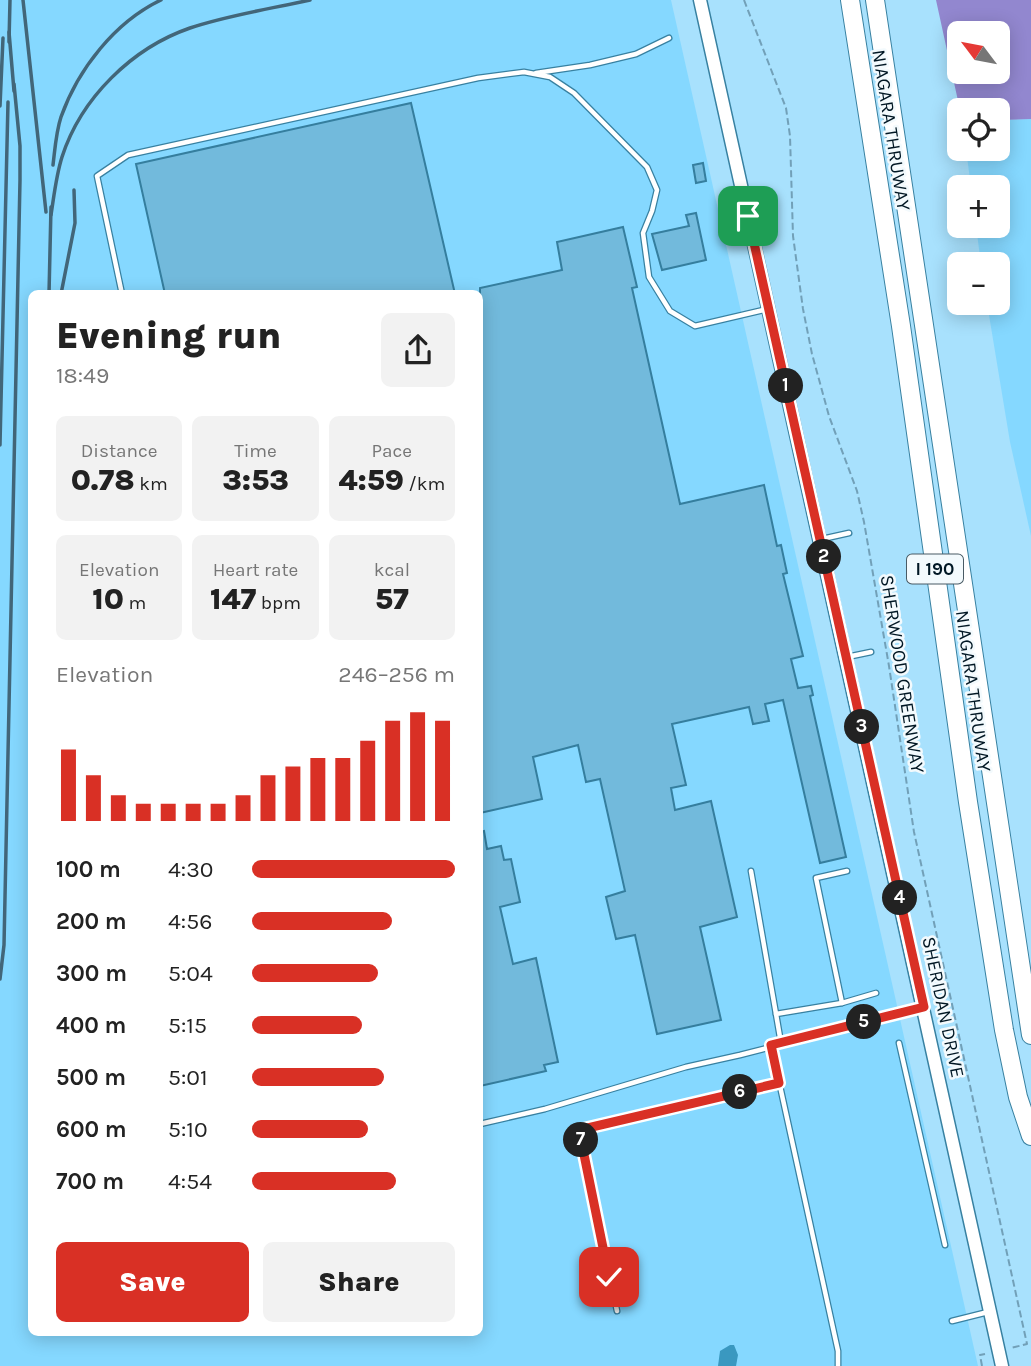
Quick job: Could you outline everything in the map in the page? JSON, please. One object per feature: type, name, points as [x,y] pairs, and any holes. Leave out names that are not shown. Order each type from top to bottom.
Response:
[{"type":"highway","name":"NIAGARA THRUWAY","points":[[850,0],[901,326],[991,949],[1018,1097],[1031,1136]]},
{"type":"highway","name":"NIAGARA THRUWAY","points":[[875,0],[1031,1035]]},
{"type":"main road","name":"SHERIDAN DRIVE","points":[[699,0],[1002,1366]]},
{"type":"lane","points":[[532,73],[590,65],[636,54],[670,38]]},
{"type":"lane","points":[[121,290],[97,176],[128,155],[478,78],[524,72],[550,77],[574,93],[647,167],[657,190],[643,233],[649,277],[670,311],[695,326],[768,309]]},
{"type":"lane","points":[[820,539],[849,533]]},
{"type":"lane","points":[[846,657],[871,652]]},
{"type":"lane","points":[[751,871],[781,1043]]},
{"type":"lane","points":[[842,1003],[816,878],[847,871]]},
{"type":"lane","points":[[776,1014],[842,1003],[876,993]]},
{"type":"lane","points":[[483,1123],[545,1109],[686,1067],[924,1007]]},
{"type":"lane","points":[[899,1043],[944,1245]]},
{"type":"lane","points":[[771,1045],[838,1350],[838,1366]]},
{"type":"lane","points":[[617,1311],[579,1130],[779,1083]]},
{"type":"lane","points":[[952,1321],[991,1312]]},
{"type":"path","name":"SHERWOOD GREENWAY","points":[[744,0],[786,108],[790,136],[793,236],[803,309],[829,416],[857,491],[864,522],[914,832],[1027,1344],[1012,1347]]},
{"type":"path","points":[[982,1366],[980,1355],[986,1354]]},
{"type":"shaded area","points":[[0,0],[671,0],[978,1366],[0,1366]]},
{"type":"shaded area","points":[[936,0],[1031,0],[1031,119],[1010,120],[1010,98],[957,98],[954,84],[1010,84],[1010,21],[947,21],[947,50]]},
{"type":"shaded area","points":[[1031,119],[1031,536],[1010,442],[989,315],[1010,315],[1010,252],[979,252],[978,238],[1010,238],[1010,175],[969,175],[968,161],[1010,161],[1010,120]]},
{"type":"shaded area","points":[[734,1345],[738,1355],[736,1366],[718,1366],[720,1351]]},
{"type":"building","points":[[411,103],[454,290],[164,290],[136,164]]},
{"type":"building","points":[[703,163],[706,181],[696,183],[693,165]]},
{"type":"building","points":[[696,213],[706,260],[662,270],[652,234],[689,226],[686,215]]},
{"type":"building","points":[[623,227],[637,287],[632,288],[680,504],[764,485],[777,546],[781,545],[787,573],[783,574],[803,656],[791,659],[798,688],[811,686],[813,695],[810,696],[846,857],[820,863],[783,700],[765,704],[769,721],[753,724],[749,707],[672,724],[686,785],[671,788],[675,810],[711,801],[737,917],[700,927],[721,1020],[657,1034],[635,935],[616,939],[606,897],[625,891],[600,779],[586,782],[578,745],[533,757],[542,799],[483,812],[483,290],[480,288],[562,270],[557,242]]},
{"type":"building","points":[[483,831],[487,849],[501,846],[504,860],[511,859],[520,902],[500,907],[513,964],[536,958],[558,1062],[544,1065],[546,1071],[483,1085]]},
{"type":"railway","points":[[9,42],[10,0]]},
{"type":"railway","points":[[23,0],[46,212]]},
{"type":"railway","points":[[53,165],[61,117],[88,65],[128,21],[161,0]]},
{"type":"railway","points":[[51,215],[60,164],[71,135],[96,96],[129,62],[169,37],[204,23],[310,0]]},
{"type":"railway","points":[[9,32],[14,91]]},
{"type":"railway","points":[[0,106],[3,38]]},
{"type":"railway","points":[[0,979],[4,945],[20,180],[20,146],[14,84]]},
{"type":"railway","points":[[0,445],[8,102]]},
{"type":"railway","points":[[62,290],[75,223],[74,190]]},
{"type":"railway","points":[[49,290],[51,207]]},
{"type":"route","points":[[609,1277],[579,1130],[779,1083],[771,1045],[924,1007],[748,216]]}]
